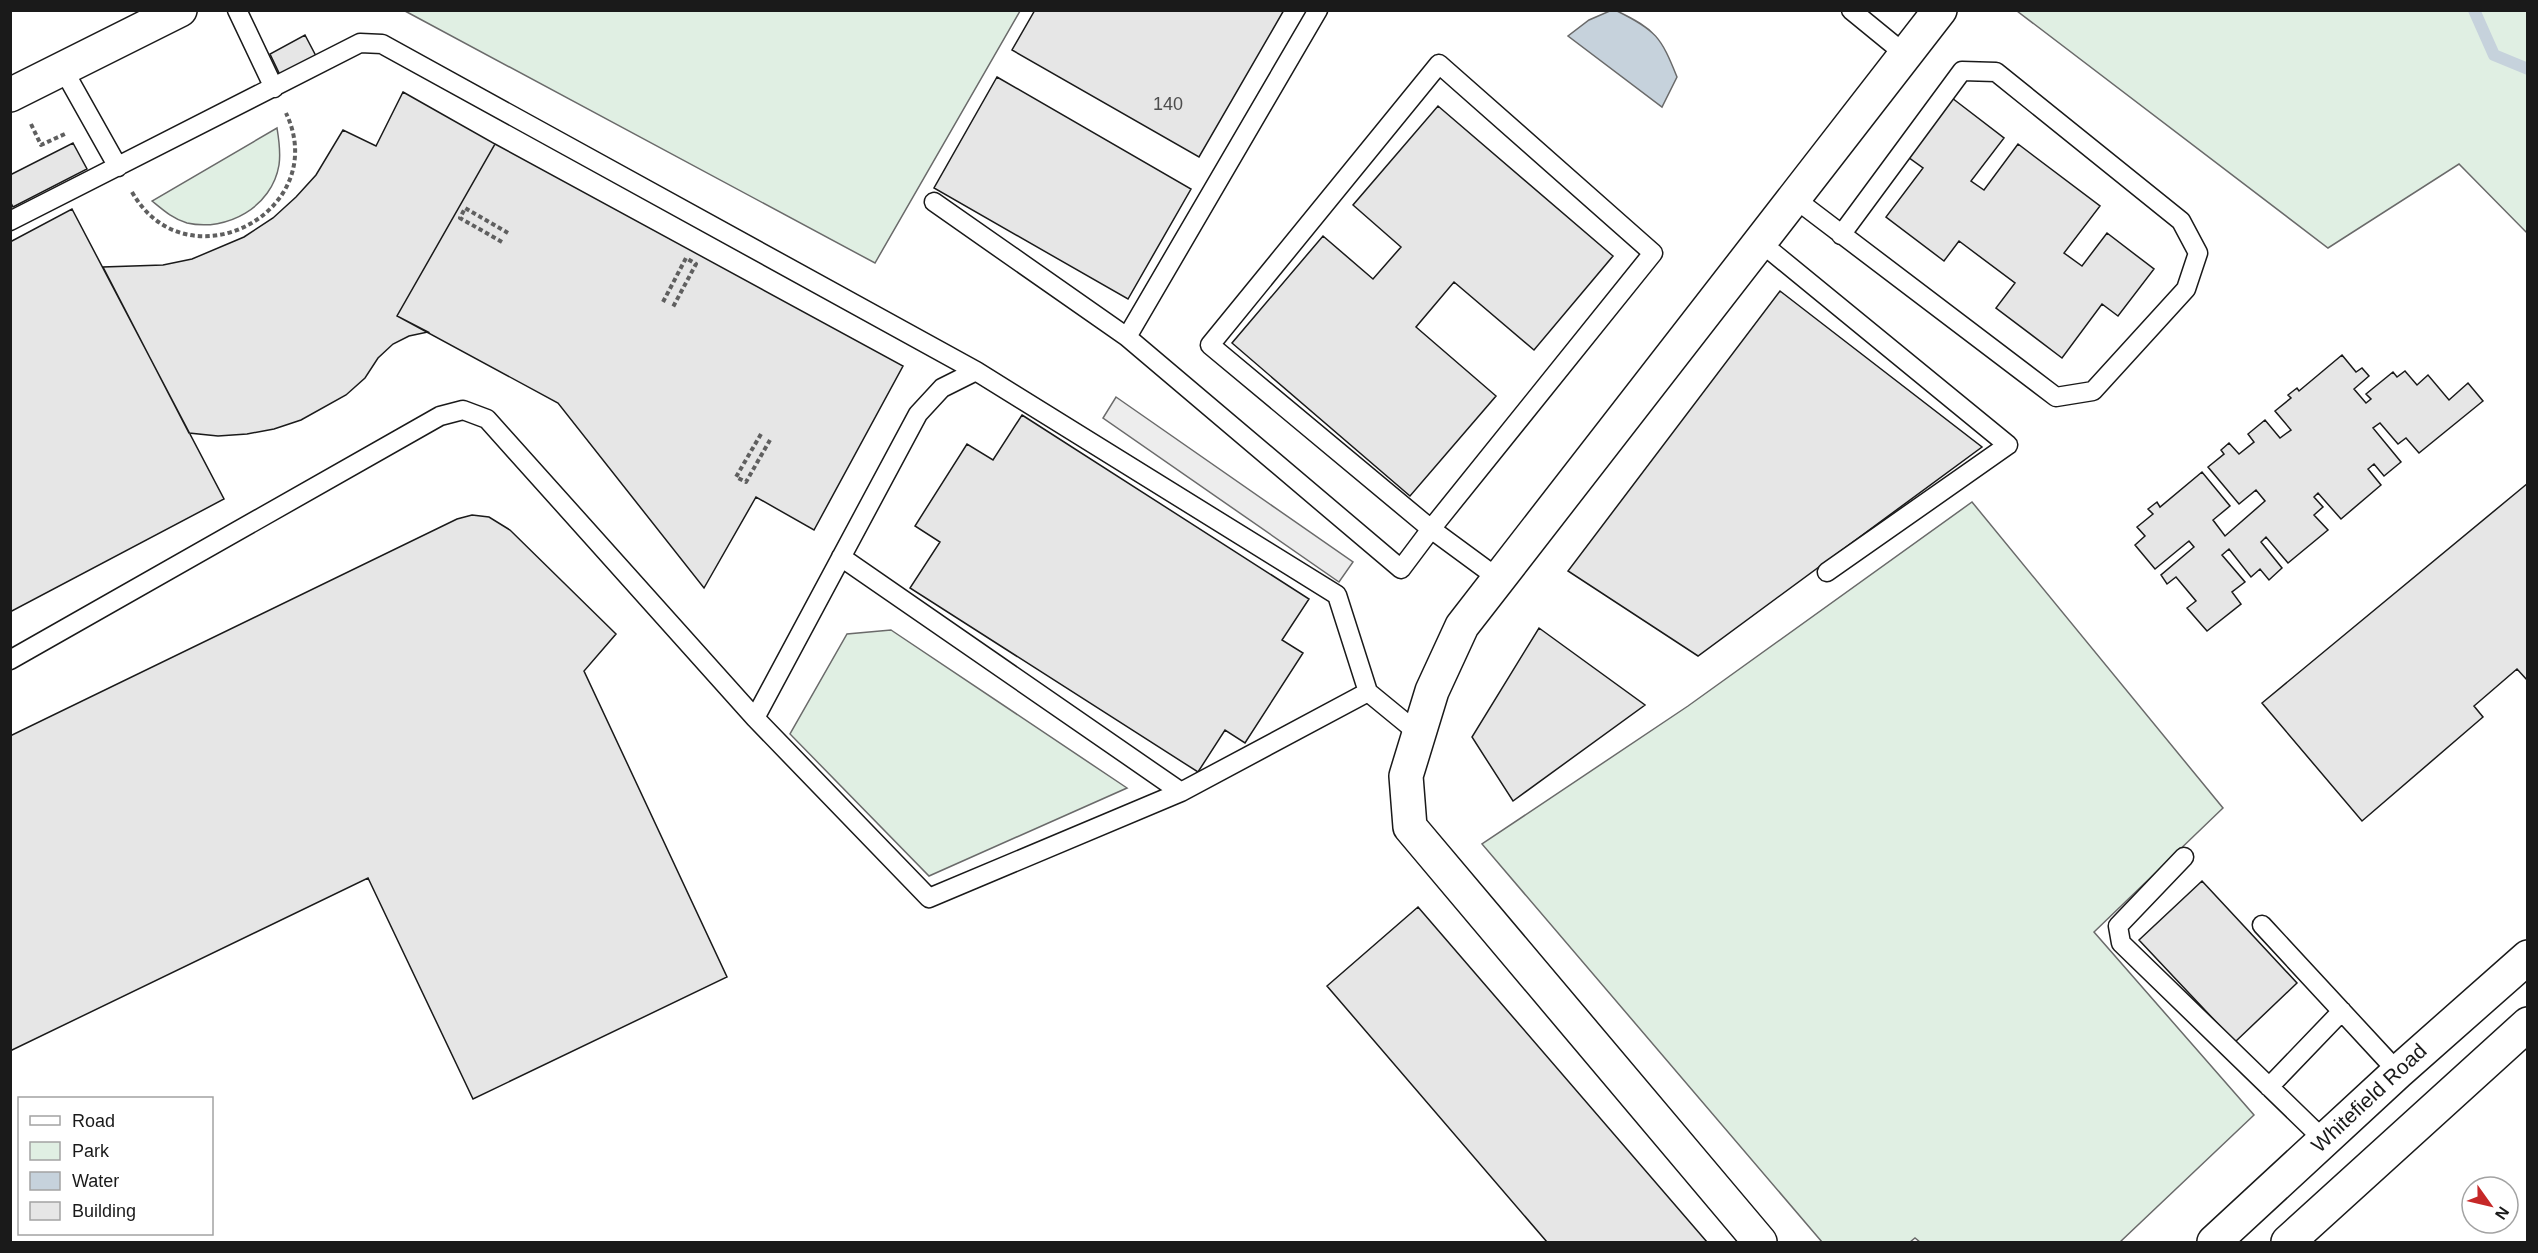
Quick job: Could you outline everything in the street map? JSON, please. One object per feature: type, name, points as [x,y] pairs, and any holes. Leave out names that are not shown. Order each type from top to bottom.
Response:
[{"type":"street","points":[[13,94],[180,10]]},
{"type":"street","points":[[1760,1242],[1410,827],[1407,776],[1432,691],[1462,626],[1940,10]]},
{"type":"street","name":"Whitefield Road","points":[[2214,1242],[2398,1071],[2528,957]]},
{"type":"street","points":[[2288,1242],[2528,1024]]},
{"type":"lane","points":[[237,10],[274,88]]},
{"type":"lane","points":[[1127,337],[1318,10]]},
{"type":"lane","points":[[1851,10],[1906,55]]},
{"type":"lane","points":[[10,221],[360,43],[382,44],[976,371],[1337,595],[1368,692],[1418,733]]},
{"type":"lane","points":[[934,202],[1127,337],[1401,569],[1431,529],[1653,253],[1438,64],[1210,345],[1431,529],[1498,579]]},
{"type":"lane","points":[[63,69],[118,167]]},
{"type":"lane","points":[[1794,198],[1841,236],[2056,397],[2093,391],[2186,289],[2198,253],[2181,221],[1996,72],[1962,71],[1841,236]]},
{"type":"lane","points":[[1760,242],[2008,445],[1827,572]]},
{"type":"lane","points":[[755,718],[918,414],[942,388],[976,371]]},
{"type":"lane","points":[[10,660],[440,416],[463,411],[487,419],[755,718],[929,898],[1181,792],[1368,692]]},
{"type":"lane","points":[[841,557],[1181,792]]},
{"type":"lane","points":[[2184,857],[2118,926],[2121,943],[2324,1140]]},
{"type":"lane","points":[[2262,925],[2398,1071]]},
{"type":"lane","points":[[2269,1087],[2342,1011]]},
{"type":"path","points":[[118,167],[136,200],[164,225],[182,233],[201,236],[220,236],[239,231],[258,220],[274,206],[286,188],[292,168],[295,147],[292,125],[274,88]]},
{"type":"path","points":[[13,94],[42,145],[92,120]]},
{"type":"path","points":[[502,242],[460,218],[465,208],[508,233]]},
{"type":"path","points":[[663,302],[686,258],[696,264],[673,307]]},
{"type":"path","points":[[761,434],[736,477],[746,482],[770,440]]},
{"type":"green space","points":[[405,11],[1020,11],[875,263]]},
{"type":"green space","points":[[2017,11],[2527,11],[2527,233],[2459,164],[2328,248]]},
{"type":"green space","points":[[277,128],[280,155],[275,180],[257,204],[245,213],[232,220],[202,225],[187,223],[173,217],[152,201]]},
{"type":"green space","points":[[1972,502],[2223,808],[2094,932],[2254,1115],[2120,1242],[1920,1242],[1915,1238],[1910,1242],[1822,1242],[1482,844],[1688,706]]},
{"type":"green space","points":[[891,630],[1127,788],[929,876],[790,734],[847,634]]},
{"type":"shaded area","points":[[1116,397],[1353,562],[1339,582],[1103,418]]},
{"type":"water","points":[[1612,10],[1649,30],[1656,36],[1666,52],[1677,77],[1662,107],[1568,36],[1589,20]]},
{"type":"building","points":[[1035,10],[1284,10],[1199,157],[1012,50]]},
{"type":"building","points":[[305,35],[317,58],[281,77],[270,54]]},
{"type":"building","points":[[997,77],[1191,189],[1128,299],[934,188]]},
{"type":"building","points":[[403,92],[495,144],[397,316],[428,332],[409,336],[393,344],[378,358],[365,378],[346,395],[301,420],[274,429],[247,434],[218,436],[189,433],[103,267],[163,265],[192,259],[244,237],[273,218],[296,197],[316,175],[343,130],[376,146]]},
{"type":"building","points":[[1952,98],[2004,138],[1971,181],[1984,190],[2018,144],[2100,206],[2064,253],[2082,266],[2107,233],[2154,269],[2118,316],[2102,304],[2062,358],[1996,308],[2015,283],[1959,241],[1944,261],[1886,217],[1923,168],[1908,157]]},
{"type":"building","points":[[1438,106],[1613,256],[1534,350],[1454,282],[1416,327],[1496,396],[1410,496],[1232,343],[1323,236],[1373,279],[1401,247],[1353,205]]},
{"type":"building","points":[[73,143],[87,169],[13,207],[10,201],[10,175]]},
{"type":"building","points":[[495,144],[903,366],[814,530],[756,497],[704,588],[558,403],[397,316]]},
{"type":"building","points":[[72,209],[224,499],[10,612],[10,242]]},
{"type":"building","points":[[1780,291],[1982,447],[1698,656],[1568,571]]},
{"type":"building","points":[[2342,355],[2356,372],[2362,368],[2369,376],[2354,389],[2366,403],[2371,399],[2366,394],[2393,372],[2397,377],[2405,371],[2417,385],[2428,375],[2449,400],[2468,383],[2483,401],[2419,453],[2406,438],[2398,444],[2380,423],[2373,428],[2401,462],[2384,476],[2374,464],[2368,469],[2381,485],[2341,519],[2318,493],[2314,497],[2323,507],[2314,515],[2328,530],[2288,563],[2266,537],[2261,542],[2282,568],[2269,580],[2260,569],[2251,577],[2229,549],[2222,555],[2245,582],[2232,592],[2241,604],[2207,631],[2187,608],[2196,601],[2176,577],[2167,584],[2161,575],[2194,547],[2189,541],[2155,569],[2135,545],[2145,536],[2137,527],[2153,514],[2148,509],[2157,502],[2160,507],[2202,472],[2230,506],[2213,520],[2225,536],[2265,501],[2256,490],[2239,504],[2208,467],[2224,454],[2221,450],[2229,443],[2239,454],[2254,442],[2248,434],[2265,420],[2280,438],[2291,430],[2275,411],[2291,398],[2288,395],[2297,388],[2299,391]]},
{"type":"building","points":[[1022,415],[1309,599],[1282,640],[1303,653],[1245,743],[1225,730],[1198,772],[910,588],[940,542],[915,526],[967,444],[993,460]]},
{"type":"building","points":[[2528,483],[2528,681],[2517,669],[2474,706],[2483,717],[2362,821],[2262,703]]},
{"type":"building","points":[[472,515],[489,517],[510,530],[616,634],[584,671],[727,977],[473,1099],[368,878],[10,1051],[10,736],[457,519]]},
{"type":"building","points":[[1539,628],[1645,705],[1513,801],[1472,737]]},
{"type":"building","points":[[2202,881],[2297,983],[2235,1042],[2139,940]]},
{"type":"building","points":[[1418,907],[1707,1242],[1547,1242],[1327,986]]},
{"type":"waterway","points":[[2474,10],[2494,55],[2528,69]]}]
